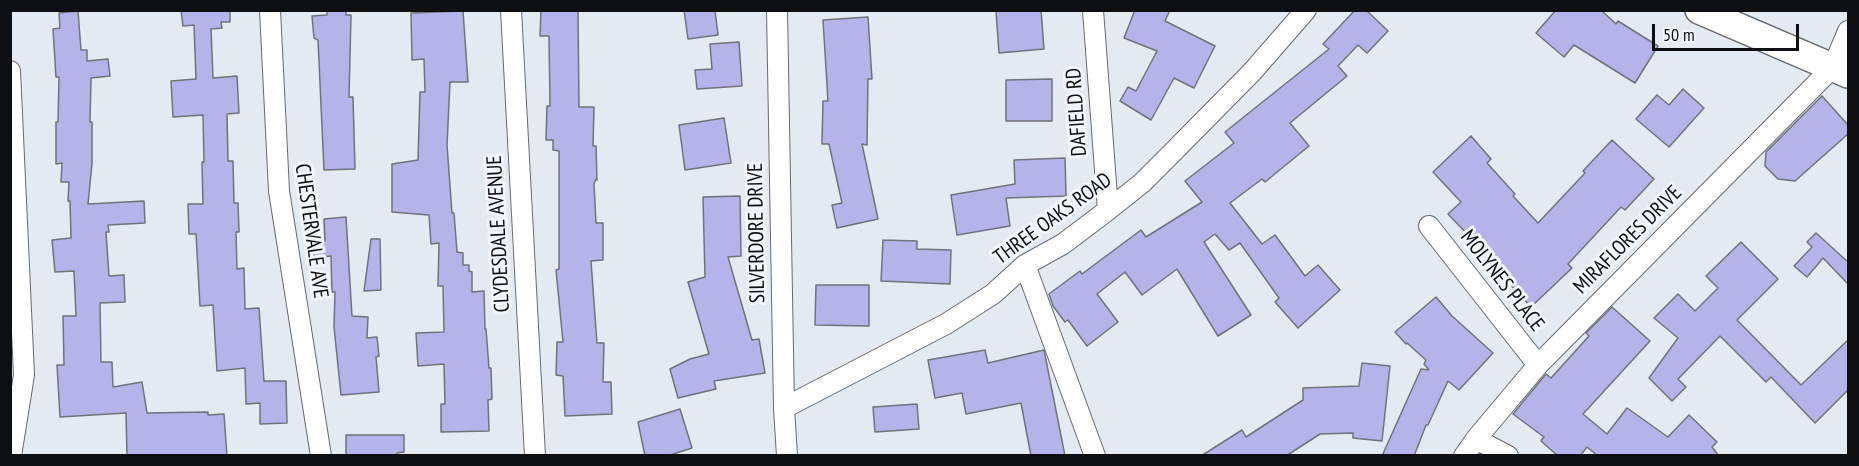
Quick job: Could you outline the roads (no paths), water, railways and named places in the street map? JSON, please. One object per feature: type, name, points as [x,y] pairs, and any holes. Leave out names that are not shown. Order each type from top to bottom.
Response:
[{"type":"main road","points":[[1699,10],[1841,70]]},
{"type":"street","name":"CHESTERVALE AVE","points":[[270,10],[279,191],[321,456]]},
{"type":"street","name":"CLYDESDALE AVENUE","points":[[511,10],[535,456]]},
{"type":"street","name":"SILVERDORE DRIVE","points":[[777,10],[784,408],[787,456]]},
{"type":"street","name":"DAFIELD RD","points":[[1093,10],[1108,210]]},
{"type":"street","name":"THREE OAKS ROAD","points":[[784,408],[946,324],[993,294],[1025,265],[1063,244],[1108,210],[1142,183],[1175,150],[1252,72],[1306,10]]},
{"type":"street","points":[[1841,70],[1848,31]]},
{"type":"street","points":[[10,70],[24,375],[11,456]]},
{"type":"street","name":"MIRAFLORES DRIVE","points":[[1464,456],[1538,365],[1841,70]]},
{"type":"street","name":"MOLYNES PLACE","points":[[1429,226],[1538,365]]},
{"type":"street","points":[[1025,265],[1095,456]]},
{"type":"street","points":[[1476,439],[1508,456]]}]
